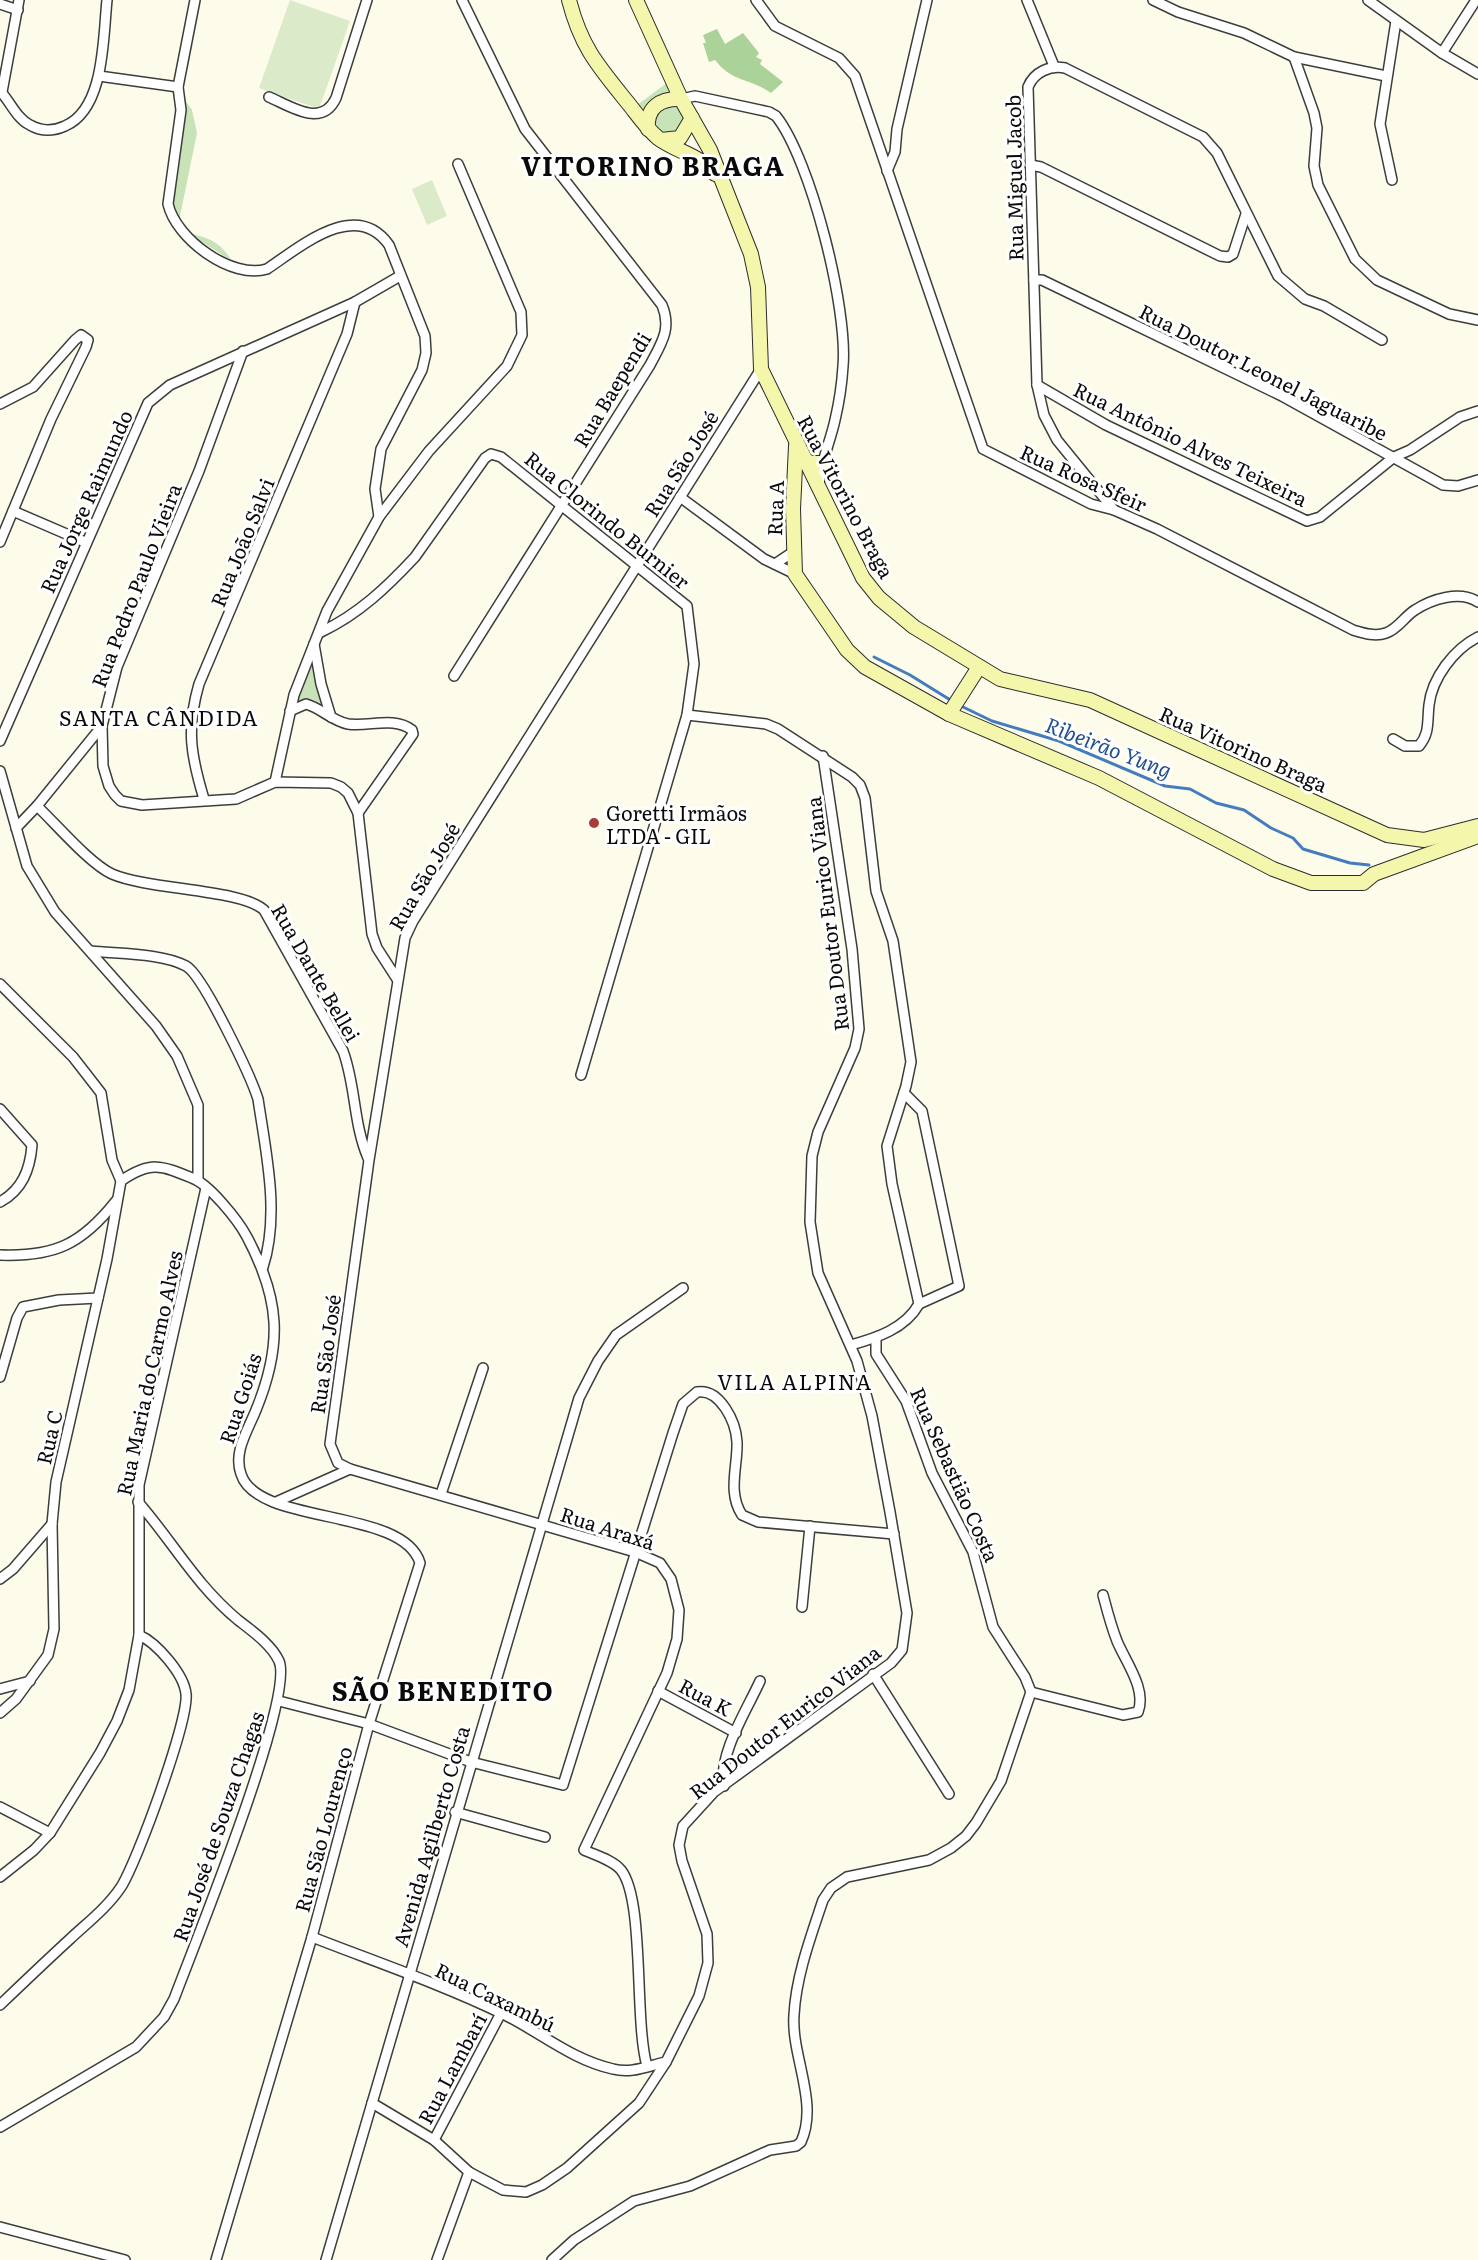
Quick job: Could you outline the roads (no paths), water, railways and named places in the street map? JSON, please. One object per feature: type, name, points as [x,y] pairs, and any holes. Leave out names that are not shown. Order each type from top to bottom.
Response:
[{"type":"main road","points":[[569,0],[578,33],[592,58],[648,129],[661,140],[706,163],[723,183]]},
{"type":"main road","name":"Rua Vitorino Braga","points":[[636,0],[681,99],[710,150],[756,269],[761,369],[863,578],[879,598],[914,627],[979,668],[1016,684],[1090,700],[1387,835],[1424,840],[1478,826]]},
{"type":"main road","points":[[648,129],[647,121],[654,106],[667,99],[681,99]]},
{"type":"main road","points":[[661,140],[680,138],[692,118]]},
{"type":"main road","name":"Rua A","points":[[795,574],[793,552],[796,444]]},
{"type":"main road","points":[[803,459],[811,464],[822,463]]},
{"type":"main road","points":[[795,482],[816,485]]},
{"type":"main road","points":[[795,574],[848,651],[857,660],[951,712],[1099,778],[1273,869],[1311,883],[1363,883],[1374,874],[1472,838]]},
{"type":"main road","points":[[951,712],[979,668]]},
{"type":"street","points":[[19,0],[1,92],[12,108],[29,125],[54,131],[81,116],[91,99],[99,76],[107,0]]},
{"type":"street","points":[[195,0],[178,87],[181,110],[168,204],[171,215],[183,235],[218,259],[235,267],[258,272],[267,269],[322,232],[356,226],[381,233],[389,245],[426,336],[426,353],[422,370],[381,449],[375,489],[379,517]]},
{"type":"street","points":[[269,97],[312,115],[322,114],[330,109],[336,98],[367,0]]},
{"type":"street","name":"Rua Baependi","points":[[454,676],[650,365],[665,336],[666,315],[663,305],[525,129],[462,0]]},
{"type":"street","name":"Rua Rosa Sfeir","points":[[756,0],[775,26],[830,52],[849,67],[858,86],[983,448],[1091,504],[1114,510],[1157,529],[1342,626],[1366,633],[1385,633],[1414,610],[1448,597],[1470,597],[1478,602]]},
{"type":"street","points":[[887,171],[895,152],[897,129],[927,0]]},
{"type":"street","points":[[1027,0],[1054,66],[1080,74],[1203,137],[1216,153],[1278,276],[1305,299],[1324,306],[1382,340]]},
{"type":"street","points":[[1153,0],[1178,12],[1244,33],[1294,57],[1386,76]]},
{"type":"street","points":[[1368,0],[1442,53],[1478,74]]},
{"type":"street","points":[[1442,53],[1476,0]]},
{"type":"street","points":[[0,4],[18,10]]},
{"type":"street","points":[[1392,180],[1381,137],[1386,76],[1396,21]]},
{"type":"street","points":[[1294,57],[1317,128],[1314,166],[1318,185],[1355,259],[1377,280],[1449,314],[1478,320]]},
{"type":"street","name":"Rua Miguel Jacob","points":[[1054,66],[1035,76],[1028,87],[1037,385],[1044,416],[1053,434],[1114,510]]},
{"type":"street","points":[[99,76],[178,87]]},
{"type":"street","points":[[681,99],[695,96],[769,112],[781,122],[821,222],[832,269],[844,355],[835,420],[816,485]]},
{"type":"street","points":[[275,782],[290,711],[314,643],[321,632],[327,612],[379,517],[429,451],[507,366],[522,335],[521,312],[458,164]]},
{"type":"street","points":[[1030,165],[1041,167],[1220,256],[1228,257],[1233,254],[1246,214]]},
{"type":"street","name":"Rua Jorge Raimundo","points":[[0,741],[85,542],[148,403],[170,385],[355,302],[400,276]]},
{"type":"street","name":"Rua Doutor Leonel Jaguaribe","points":[[1034,280],[1042,280],[1282,396],[1443,485],[1458,486],[1478,480]]},
{"type":"street","name":"Rua João Salvi","points":[[204,799],[193,760],[190,733],[192,707],[347,334],[355,302]]},
{"type":"street","points":[[0,404],[33,387],[81,335],[88,340],[51,419],[0,542]]},
{"type":"street","name":"Rua Pedro Paulo Vieira","points":[[243,351],[199,471],[117,667],[102,726],[103,766],[109,786],[122,801],[142,805],[185,803],[204,799],[236,800],[275,782],[331,783],[341,787],[348,793],[358,813],[372,934],[377,948],[397,979]]},
{"type":"street","name":"Rua São José","points":[[350,1469],[338,1463],[330,1444],[369,1160],[401,951],[413,921],[761,369]]},
{"type":"street","name":"Rua Antônio Alves Teixeira","points":[[1037,385],[1106,425],[1307,521],[1320,517],[1394,457],[1410,450],[1460,417],[1478,411]]},
{"type":"street","name":"Rua Clorindo Burnier","points":[[321,632],[347,620],[403,570],[490,454],[501,457],[562,503],[687,606],[694,664],[687,715],[580,1075]]},
{"type":"street","points":[[816,485],[822,463]]},
{"type":"street","points":[[680,497],[775,564],[795,574]]},
{"type":"street","points":[[13,511],[85,542]]},
{"type":"street","points":[[775,564],[793,552]]},
{"type":"street","points":[[1393,739],[1405,746],[1419,746],[1427,736],[1429,706],[1437,679],[1457,652],[1478,637]]},
{"type":"street","points":[[314,643],[321,684],[331,717]]},
{"type":"street","points":[[290,711],[306,704],[349,724],[393,723],[412,730],[413,734],[358,813]]},
{"type":"street","points":[[687,715],[766,724],[823,756],[860,785],[865,798],[876,891],[893,941],[911,1062],[887,1146],[892,1184],[919,1305]]},
{"type":"street","points":[[16,828],[37,806],[102,726]]},
{"type":"street","name":"Rua Doutor Eurico Viana","points":[[372,2103],[434,2140],[469,2172],[512,2193],[526,2192],[542,2185],[567,2168],[639,2103],[666,2062],[699,1996],[708,1963],[707,1934],[682,1861],[679,1836],[683,1826],[707,1798],[891,1663],[902,1650],[906,1634],[907,1613],[872,1416],[857,1360],[818,1273],[810,1222],[810,1175],[818,1132],[855,1048],[859,1029],[851,938],[823,756]]},
{"type":"street","points":[[0,771],[27,866],[55,912],[91,951],[115,983],[156,1026],[177,1056],[198,1105],[198,1180]]},
{"type":"street","name":"Rua Dante Bellei","points":[[37,806],[110,873],[134,882],[246,900],[264,910],[343,1050],[350,1069],[359,1137],[369,1160]]},
{"type":"street","points":[[91,951],[152,957],[184,965],[193,973],[214,1008],[254,1083],[258,1098],[272,1233],[263,1267]]},
{"type":"street","points":[[0,984],[73,1056],[101,1093],[112,1160],[121,1181],[117,1200],[105,1215],[78,1239],[48,1254],[0,1256]]},
{"type":"street","points":[[851,1345],[876,1338],[912,1316],[919,1305],[959,1286],[922,1112],[904,1093]]},
{"type":"street","points":[[0,1109],[32,1145],[30,1165],[15,1194],[0,1202]]},
{"type":"street","name":"Rua Goiás","points":[[121,1181],[138,1170],[151,1166],[162,1167],[198,1180],[240,1225],[263,1267],[272,1297],[274,1347],[266,1385],[240,1447],[238,1462],[241,1476],[252,1491],[276,1502]]},
{"type":"street","name":"Rua Maria do Carmo Alves","points":[[0,1876],[34,1850],[50,1833],[117,1720],[129,1690],[139,1635],[138,1502],[150,1434],[207,1188]]},
{"type":"street","name":"Rua C","points":[[0,1713],[16,1699],[48,1655],[54,1629],[52,1524],[56,1482],[98,1298],[117,1200]]},
{"type":"street","name":"Avenida Agilberto Costa","points":[[326,2260],[455,1812],[579,1398],[598,1361],[616,1335],[683,1288]]},
{"type":"street","points":[[0,1377],[17,1318],[23,1307],[60,1300],[98,1298]]},
{"type":"street","points":[[857,1360],[876,1354],[876,1338]]},
{"type":"street","name":"Rua Sebastião Costa","points":[[876,1354],[906,1401],[932,1473],[973,1552],[993,1627],[1025,1677],[1031,1692]]},
{"type":"street","points":[[441,1494],[483,1368]]},
{"type":"street","points":[[279,1701],[369,1724],[471,1762],[563,1785],[683,1404],[694,1394],[704,1391],[718,1399],[735,1430],[737,1442],[734,1491],[737,1508],[742,1515],[758,1522],[894,1534]]},
{"type":"street","points":[[276,1502],[350,1469]]},
{"type":"street","name":"Rua Araxá","points":[[350,1469],[635,1552],[660,1563],[667,1570],[679,1610],[674,1655],[584,1850],[620,1868],[630,1887],[636,1944],[641,2037],[647,2066]]},
{"type":"street","name":"Rua José de Souza Chagas","points":[[2,2126],[136,2047],[164,2017],[174,1998],[231,1846],[279,1701],[282,1673],[275,1654],[203,1587],[138,1502]]},
{"type":"street","name":"Rua São Lourenço","points":[[216,2260],[312,1937],[369,1724],[419,1571],[417,1554],[396,1538],[373,1528],[276,1502]]},
{"type":"street","points":[[0,1579],[13,1569],[52,1524]]},
{"type":"street","points":[[802,1607],[810,1526]]},
{"type":"street","points":[[552,2260],[574,2240],[634,2201],[690,2186],[770,2150],[796,2146],[801,2142],[806,2122],[806,2098],[794,2015],[799,1983],[824,1900],[831,1888],[847,1877],[929,1860],[951,1848],[976,1823],[1001,1781],[1031,1692],[1123,1715],[1138,1712],[1140,1699],[1133,1675],[1116,1640],[1103,1595]]},
{"type":"street","points":[[0,2005],[113,1897],[129,1872],[145,1833],[181,1727],[186,1694],[184,1686],[159,1648],[139,1635]]},
{"type":"street","points":[[873,1674],[949,1794]]},
{"type":"street","points":[[0,1689],[30,1681]]},
{"type":"street","points":[[724,1786],[722,1774],[725,1756],[760,1681]]},
{"type":"street","name":"Rua K","points":[[658,1691],[736,1733]]},
{"type":"street","points":[[0,1807],[50,1833]]},
{"type":"street","points":[[455,1812],[546,1837]]},
{"type":"street","name":"Rua Caxambú","points":[[312,1937],[501,2013],[590,2063],[629,2071],[666,2062]]},
{"type":"street","name":"Rua Lambarí","points":[[434,2140],[501,2013]]},
{"type":"street","points":[[437,2260],[469,2172]]},
{"type":"street","points":[[0,2227],[125,2260]]},
{"type":"waterway","name":"Ribeirão Yung","points":[[874,657],[910,675],[952,701]]},
{"type":"waterway","name":"Ribeirão Yung","points":[[961,706],[992,721],[1059,741],[1165,786],[1190,789],[1216,803],[1244,810],[1271,828],[1293,838],[1303,849],[1350,863],[1369,865]]},
{"type":"place","name":"Goretti Irmãos LTDA - GIL","points":[[594,823]]},
{"type":"district","name":"VITORINO BRAGA","points":[[653,164]]},
{"type":"district","name":"SANTA CÂNDIDA","points":[[159,716]]},
{"type":"district","name":"VILA ALPINA","points":[[795,1380]]},
{"type":"district","name":"SÃO BENEDITO","points":[[443,1689]]}]
